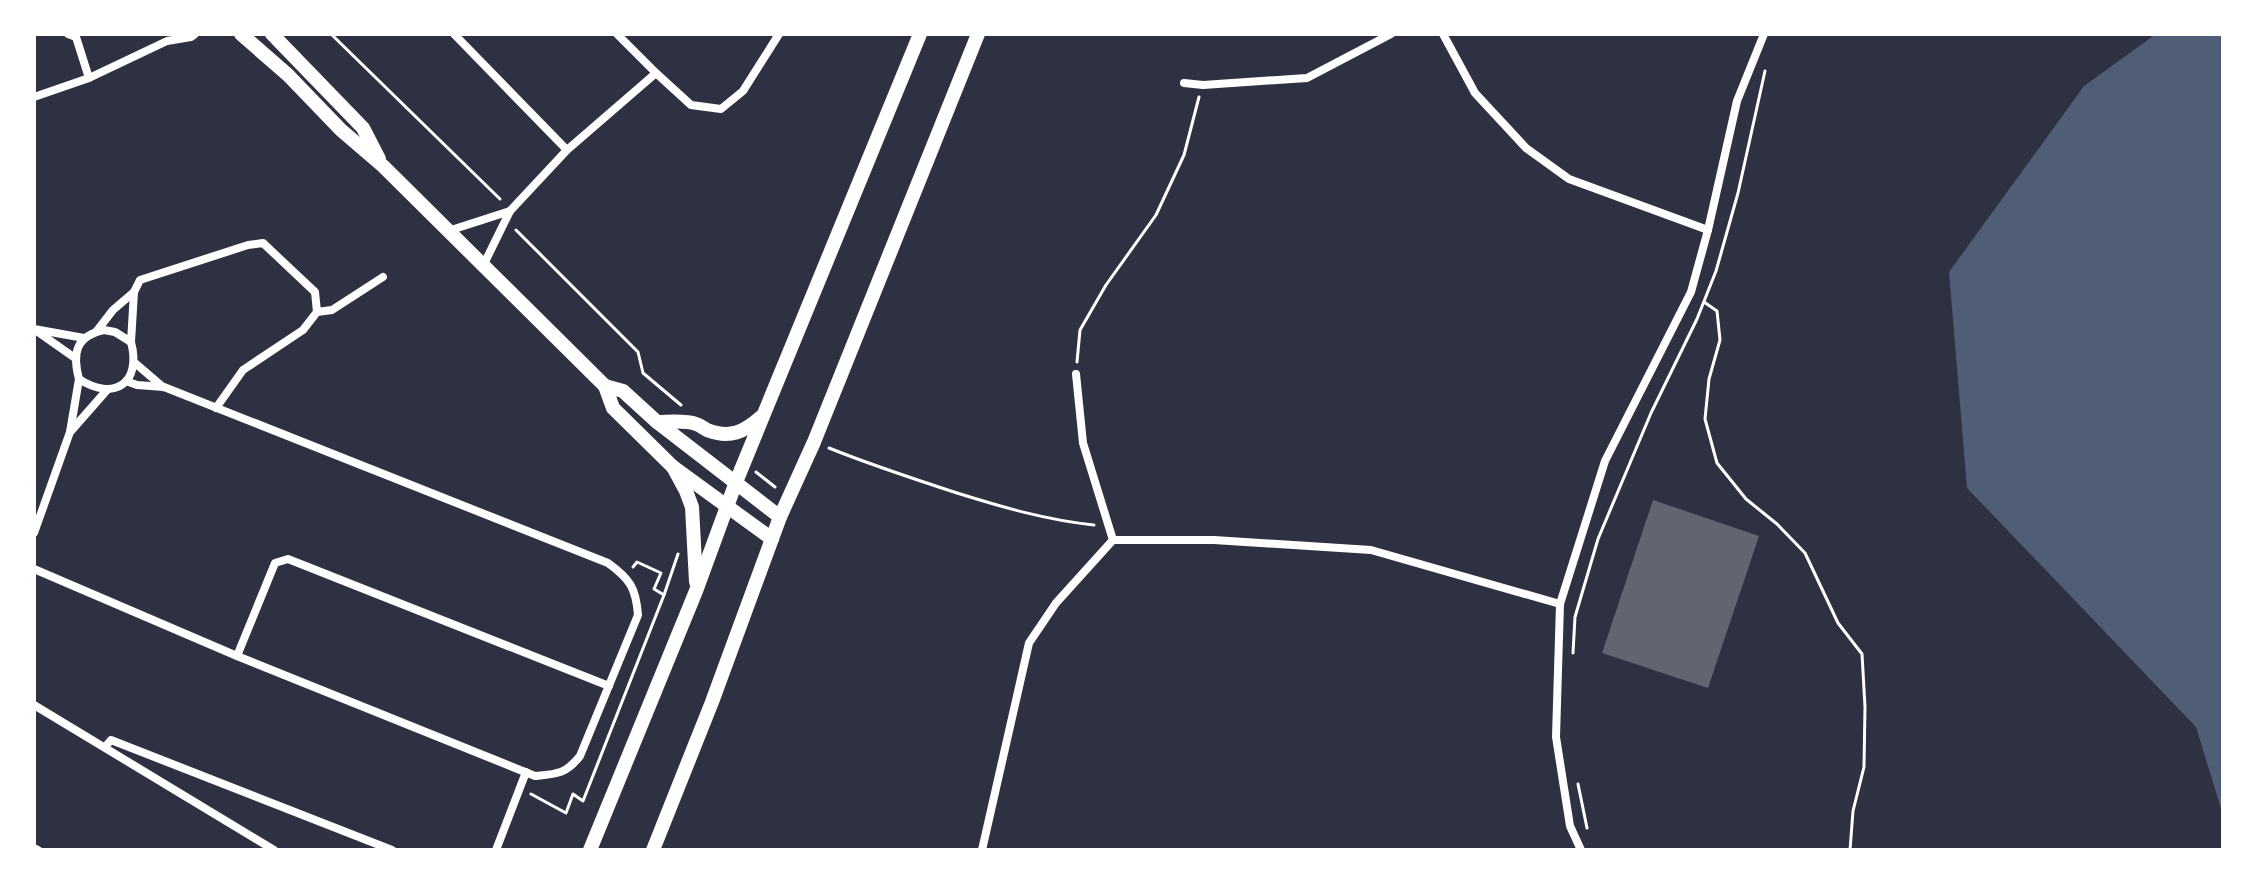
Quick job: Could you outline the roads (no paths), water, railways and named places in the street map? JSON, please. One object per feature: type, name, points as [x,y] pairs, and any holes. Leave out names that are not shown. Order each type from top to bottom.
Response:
[{"type":"main road","points":[[241,34],[383,166],[605,386],[613,408],[673,467],[772,539]]},
{"type":"main road","points":[[272,34],[363,128],[383,166]]},
{"type":"main road","points":[[590,850],[696,591],[736,482],[920,34]]},
{"type":"main road","points":[[653,850],[780,517],[814,442],[978,34]]},
{"type":"main road","points":[[605,386],[623,391],[657,422],[780,517]]},
{"type":"main road","points":[[657,422],[694,422],[709,431],[739,433],[747,430],[765,413]]},
{"type":"main road","points":[[673,467],[692,507],[696,591]]},
{"type":"street","points":[[68,34],[76,37],[89,78]]},
{"type":"street","points":[[167,41],[174,34]]},
{"type":"street","points":[[34,97],[89,78],[167,41],[195,34]]},
{"type":"street","points":[[454,34],[567,150]]},
{"type":"street","points":[[617,34],[691,105],[721,109],[743,91],[779,34]]},
{"type":"street","points":[[1184,83],[1203,85],[1307,78],[1391,34]]},
{"type":"street","points":[[1443,34],[1475,93],[1526,148],[1569,179],[1708,230]]},
{"type":"street","points":[[1581,850],[1570,826],[1556,737],[1560,604],[1605,461],[1691,292],[1737,101],[1764,34]]},
{"type":"street","points":[[483,266],[510,211],[567,150],[656,73]]},
{"type":"street","points":[[448,231],[510,211]]},
{"type":"street","points":[[96,332],[113,310],[134,292],[140,280],[248,245],[263,243],[315,292],[317,312],[303,330],[243,370],[216,408]]},
{"type":"street","points":[[317,312],[332,310],[383,277]]},
{"type":"street","points":[[79,379],[96,389],[107,390],[126,381],[132,372],[135,363],[131,342],[134,292]]},
{"type":"street","points":[[75,358],[34,329],[84,338]]},
{"type":"street","points":[[34,533],[70,432],[79,379],[75,358],[77,348],[84,338],[104,330],[115,332],[131,342]]},
{"type":"street","points":[[34,569],[237,656],[535,776],[559,774],[580,756],[638,615],[636,595],[626,577],[608,563],[164,387],[135,363]]},
{"type":"street","points":[[1076,374],[1083,443],[1113,540]]},
{"type":"street","points":[[126,381],[164,387]]},
{"type":"street","points":[[70,432],[107,390]]},
{"type":"street","points":[[982,850],[1029,643],[1056,603],[1113,540],[1214,540],[1371,550],[1560,604]]},
{"type":"street","points":[[237,656],[275,563],[288,559],[609,686]]},
{"type":"street","points":[[34,705],[274,850]]},
{"type":"street","points":[[105,747],[111,740],[392,850]]},
{"type":"street","points":[[496,850],[526,772]]},
{"type":"water","points":[[2156,34],[2223,34],[2223,815],[2196,727],[1967,488],[1949,272],[2084,86]]}]
